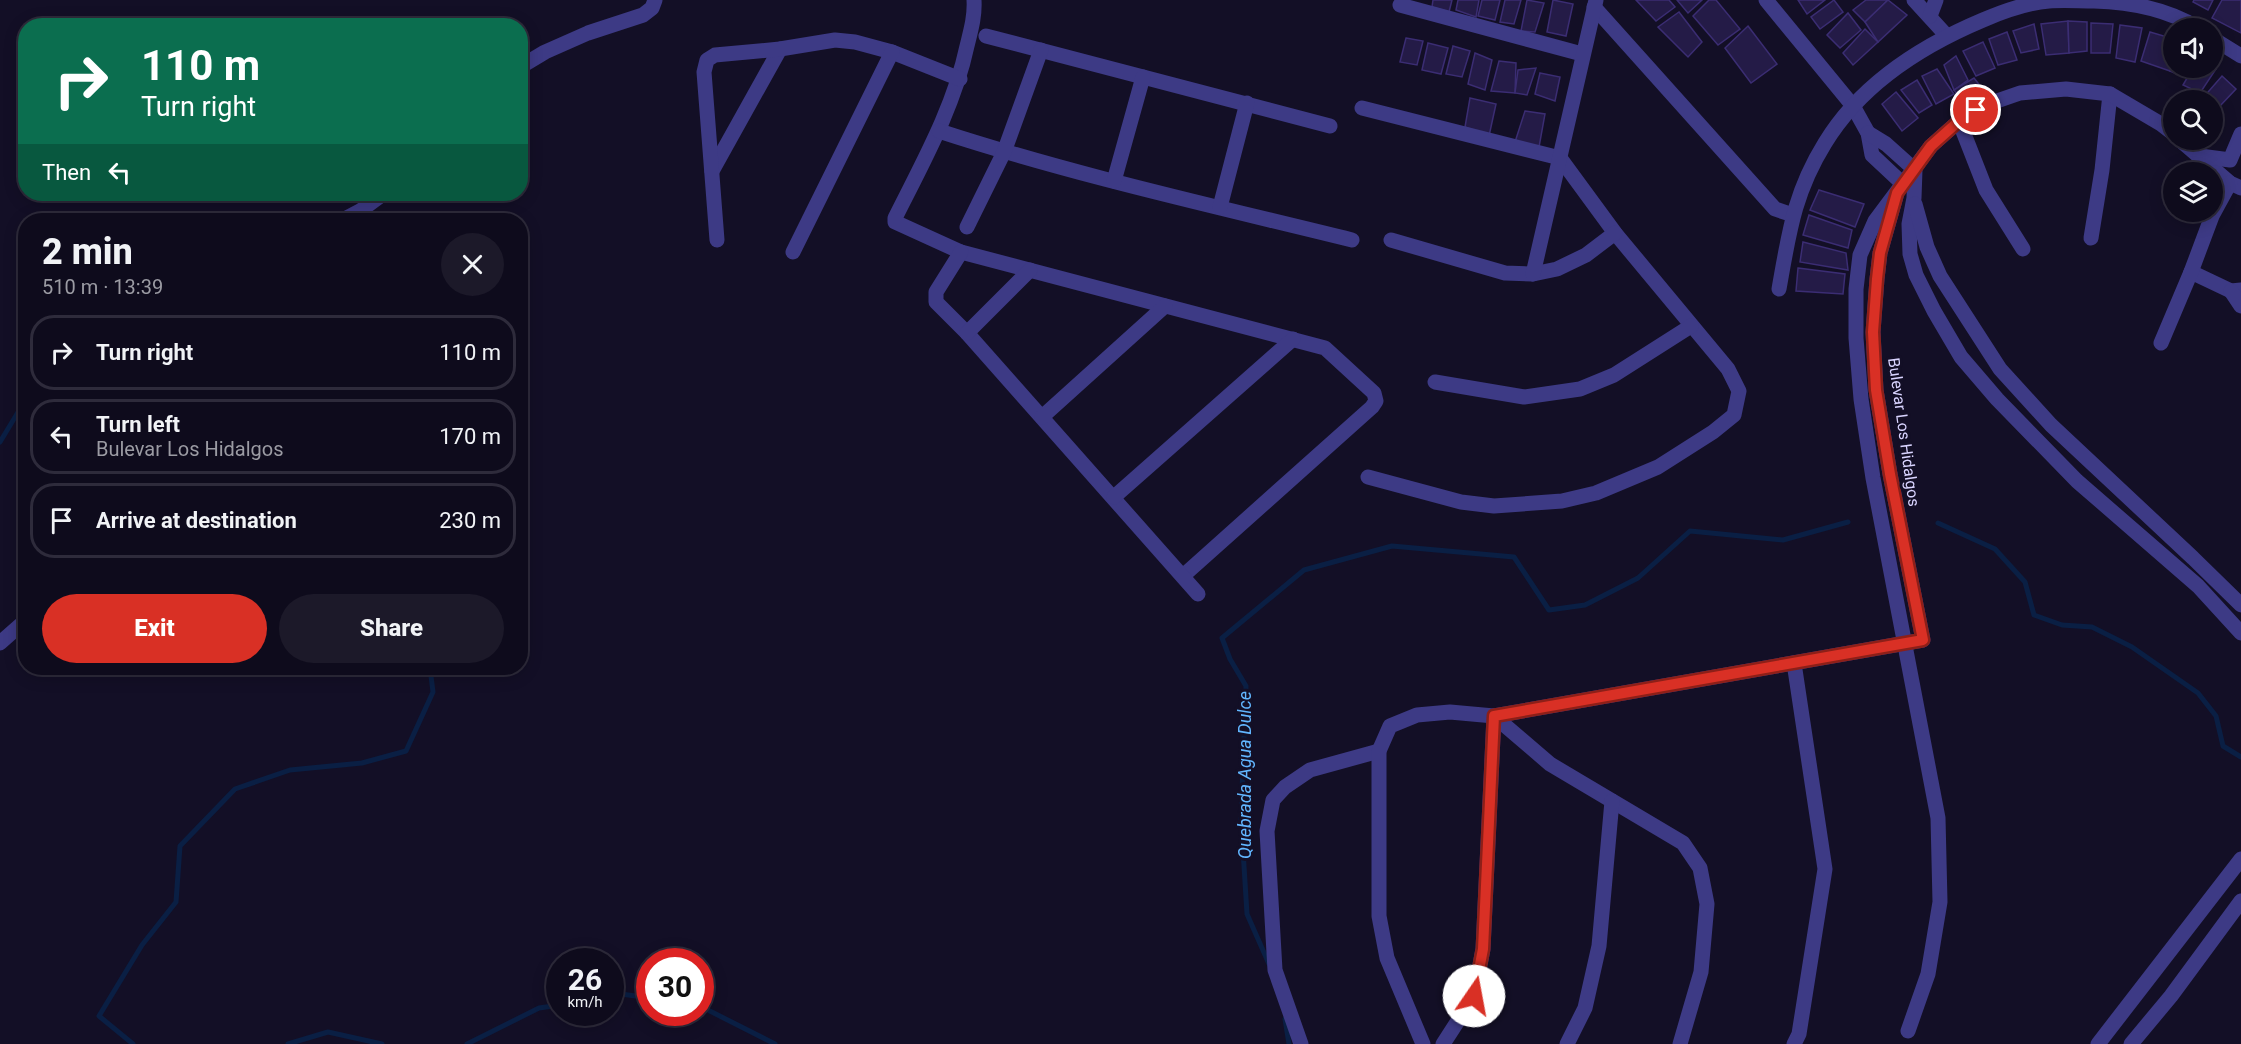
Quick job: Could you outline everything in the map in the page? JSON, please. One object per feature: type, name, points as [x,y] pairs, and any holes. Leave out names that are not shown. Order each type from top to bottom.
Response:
[{"type":"street","points":[[528,62],[545,51],[588,33],[643,15],[652,8],[656,0]]},
{"type":"street","points":[[974,0],[975,15],[960,79],[939,131],[895,222],[961,252],[1325,348],[1374,393],[1376,401],[1372,407],[1184,576]]},
{"type":"street","points":[[1766,0],[1853,106],[1868,133],[1872,155],[1900,188]]},
{"type":"street","points":[[1914,0],[1946,35]]},
{"type":"street","points":[[1930,16],[1936,0]]},
{"type":"street","points":[[1779,289],[1792,214],[1803,184],[1826,142],[1853,106],[1897,65],[1946,35],[2011,9],[2049,1],[2121,2],[2160,11],[2176,18]]},
{"type":"street","points":[[1595,4],[1775,209],[1792,214]]},
{"type":"street","points":[[1533,274],[1595,4]]},
{"type":"street","points":[[1400,5],[1582,54]]},
{"type":"street","points":[[986,36],[1330,126]]},
{"type":"street","points":[[717,240],[704,72],[707,60],[715,55],[780,49],[835,40],[855,42],[892,52],[960,79]]},
{"type":"street","points":[[2223,45],[2241,56]]},
{"type":"street","points":[[712,171],[780,49]]},
{"type":"street","points":[[966,227],[1004,152],[1041,50]]},
{"type":"street","points":[[793,252],[892,52]]},
{"type":"street","points":[[1114,181],[1143,76]]},
{"type":"street","name":"Bulevar Los Hidalgos","points":[[1908,1032],[1928,974],[1940,902],[1938,818],[1873,478],[1861,399],[1856,338],[1856,289],[1860,255],[1875,221],[1931,146],[1959,121],[1994,102],[2020,93],[2066,89],[2110,93],[2163,126]]},
{"type":"street","points":[[2091,238],[2102,170],[2110,93]]},
{"type":"street","points":[[1220,207],[1247,103]]},
{"type":"street","points":[[1362,108],[1560,158],[1614,233],[1728,369],[1739,391],[1734,415],[1713,432],[1658,467],[1596,493],[1562,501],[1494,506],[1461,502],[1368,477]]},
{"type":"street","points":[[1959,121],[1986,190],[2023,249]]},
{"type":"street","points":[[939,131],[1004,152],[1352,240]]},
{"type":"street","points":[[1868,133],[1886,144],[1914,170],[1914,198],[1909,234],[1910,254],[1916,275],[1934,312],[1968,365],[1997,399],[2077,481],[2198,586],[2241,633]]},
{"type":"street","points":[[2161,343],[2192,272],[2212,216],[2231,183],[2241,134]]},
{"type":"street","points":[[2192,150],[2231,183]]},
{"type":"street","points":[[2200,156],[2235,162]]},
{"type":"street","name":"Bulevar Los Hidalgos","points":[[1900,188],[1880,253],[1873,332],[1876,390],[1923,640],[1904,644]]},
{"type":"street","points":[[1914,198],[1927,247],[1940,276],[2000,369],[2051,425],[2241,605]]},
{"type":"street","points":[[358,213],[374,201]]},
{"type":"street","points":[[1886,232],[1900,229],[1909,234]]},
{"type":"street","points":[[1391,240],[1505,273],[1533,274],[1557,269],[1586,255],[1614,233]]},
{"type":"street","points":[[961,252],[935,297],[936,302],[967,333],[1198,594]]},
{"type":"street","points":[[967,333],[1030,270]]},
{"type":"street","points":[[2192,272],[2236,290],[2241,306]]},
{"type":"street","points":[[1042,417],[1165,306]]},
{"type":"street","points":[[1435,382],[1524,397],[1580,388],[1614,375],[1691,326]]},
{"type":"street","points":[[1114,497],[1293,339]]},
{"type":"street","points":[[0,643],[18,627]]},
{"type":"street","points":[[1423,1044],[1387,958],[1379,916],[1379,751],[1390,726],[1417,715],[1450,712],[1494,716],[1904,644]]},
{"type":"street","points":[[1794,663],[1826,869],[1799,1034],[1794,1044]]},
{"type":"street","points":[[1494,716],[1550,764],[1683,843],[1700,868],[1707,904],[1701,972],[1680,1044]]},
{"type":"street","points":[[1443,1044],[1474,996],[1483,949],[1494,716]]},
{"type":"street","points":[[1301,1044],[1275,970],[1266,831],[1273,801],[1286,787],[1310,770],[1379,751]]},
{"type":"street","points":[[1568,1044],[1586,1008],[1599,946],[1612,801]]},
{"type":"street","points":[[2098,1044],[2241,859]]},
{"type":"street","points":[[2131,1044],[2171,996],[2241,901]]},
{"type":"building","points":[[1433,0],[1452,0],[1449,12],[1432,7]]},
{"type":"building","points":[[1458,0],[1479,0],[1476,17],[1456,10]]},
{"type":"building","points":[[1482,0],[1500,0],[1495,20],[1478,16]]},
{"type":"building","points":[[1505,0],[1521,0],[1514,24],[1500,22]]},
{"type":"building","points":[[1527,0],[1544,3],[1535,32],[1521,31]]},
{"type":"building","points":[[1553,0],[1573,4],[1566,36],[1547,32]]},
{"type":"building","points":[[1636,0],[1669,0],[1675,7],[1656,21]]},
{"type":"building","points":[[1677,0],[1702,0],[1688,13]]},
{"type":"building","points":[[1709,0],[1716,0],[1740,29],[1718,45],[1693,16]]},
{"type":"building","points":[[1798,0],[1825,0],[1807,14]]},
{"type":"building","points":[[1834,0],[1843,12],[1820,29],[1811,17]]},
{"type":"building","points":[[1866,0],[1888,0],[1865,22],[1853,10]]},
{"type":"building","points":[[1888,0],[1907,15],[1878,42],[1865,22]]},
{"type":"building","points":[[2194,0],[2213,0],[2208,10],[2193,2]]},
{"type":"building","points":[[2222,0],[2241,0],[2241,33],[2223,24],[2223,18],[2212,18]]},
{"type":"building","points":[[1679,12],[1702,42],[1688,57],[1658,27]]},
{"type":"building","points":[[1848,13],[1861,30],[1840,48],[1827,35]]},
{"type":"building","points":[[2068,21],[2069,53],[2046,55],[2041,24]]},
{"type":"building","points":[[2068,21],[2087,22],[2087,51],[2069,53]]},
{"type":"building","points":[[2091,23],[2113,24],[2110,53],[2091,53]]},
{"type":"building","points":[[2034,24],[2039,49],[2021,53],[2013,31]]},
{"type":"building","points":[[2120,25],[2142,28],[2135,62],[2116,58]]},
{"type":"building","points":[[1748,26],[1777,64],[1751,83],[1725,48]]},
{"type":"building","points":[[1865,29],[1878,42],[1853,65],[1843,53]]},
{"type":"building","points":[[2007,32],[2017,60],[1998,65],[1989,39]]},
{"type":"building","points":[[2150,32],[2163,36],[2163,69],[2141,61]]},
{"type":"building","points":[[1406,38],[1423,41],[1417,65],[1400,62]]},
{"type":"building","points":[[1983,42],[1995,68],[1976,76],[1963,51]]},
{"type":"building","points":[[1428,43],[1448,48],[1441,74],[1422,70]]},
{"type":"building","points":[[1453,46],[1470,51],[1462,77],[1446,74]]},
{"type":"building","points":[[1475,53],[1492,60],[1485,90],[1468,84]]},
{"type":"building","points":[[1956,56],[1968,80],[1954,90],[1944,65]]},
{"type":"building","points":[[1499,61],[1516,63],[1515,93],[1491,91]]},
{"type":"building","points":[[1536,68],[1527,95],[1515,93],[1518,70]]},
{"type":"building","points":[[1937,69],[1954,94],[1936,104],[1922,76]]},
{"type":"building","points":[[1540,73],[1560,77],[1555,101],[1535,94]]},
{"type":"building","points":[[2223,77],[2236,89],[2223,103],[2223,90],[2210,90]]},
{"type":"building","points":[[1974,78],[1985,92],[1964,104],[1954,90]]},
{"type":"building","points":[[2187,78],[2210,78],[2202,90],[2194,90],[2183,85]]},
{"type":"building","points":[[1917,80],[1932,105],[1919,113],[1901,90]]},
{"type":"building","points":[[1896,92],[1918,118],[1902,131],[1882,104]]},
{"type":"building","points":[[1470,98],[1496,104],[1489,136],[1465,127]]},
{"type":"building","points":[[1525,111],[1545,114],[1539,147],[1515,142]]},
{"type":"building","points":[[1819,190],[1864,204],[1855,227],[1810,210]]},
{"type":"building","points":[[1809,215],[1852,230],[1848,248],[1803,235]]},
{"type":"building","points":[[1803,242],[1846,253],[1848,270],[1800,262]]},
{"type":"building","points":[[1798,268],[1845,274],[1843,294],[1796,291]]},
{"type":"waterway","name":"Quebrada Agua Dulce","points":[[0,442],[18,412]]},
{"type":"waterway","name":"Quebrada Agua Dulce","points":[[1269,964],[1247,914],[1241,818],[1246,686],[1230,659],[1222,638],[1304,570],[1392,546],[1514,557],[1549,610],[1585,605],[1638,578],[1690,531],[1783,540],[1848,522]]},
{"type":"waterway","name":"Quebrada Agua Dulce","points":[[1938,523],[1995,549],[2025,582],[2034,615],[2062,625],[2092,627],[2132,647],[2198,693],[2216,716],[2223,746],[2241,757]]},
{"type":"waterway","name":"Quebrada Agua Dulce","points":[[133,1044],[99,1016],[142,945],[176,902],[180,846],[235,789],[290,770],[362,763],[406,751],[433,692],[431,675]]},
{"type":"waterway","name":"Quebrada Agua Dulce","points":[[624,994],[636,996]]},
{"type":"waterway","name":"Quebrada Agua Dulce","points":[[467,1044],[539,1008],[546,1007]]},
{"type":"waterway","name":"Quebrada Agua Dulce","points":[[714,1013],[775,1044]]},
{"type":"waterway","name":"Quebrada Agua Dulce","points":[[1285,1019],[1289,1044]]},
{"type":"waterway","name":"Quebrada Agua Dulce","points":[[288,1044],[328,1032],[382,1044]]},
{"type":"route","points":[[1474,996],[1483,949],[1494,716],[1923,640],[1876,390],[1873,332],[1877,279],[1880,253],[1897,193],[1931,146],[1959,121],[1976,110]]}]
